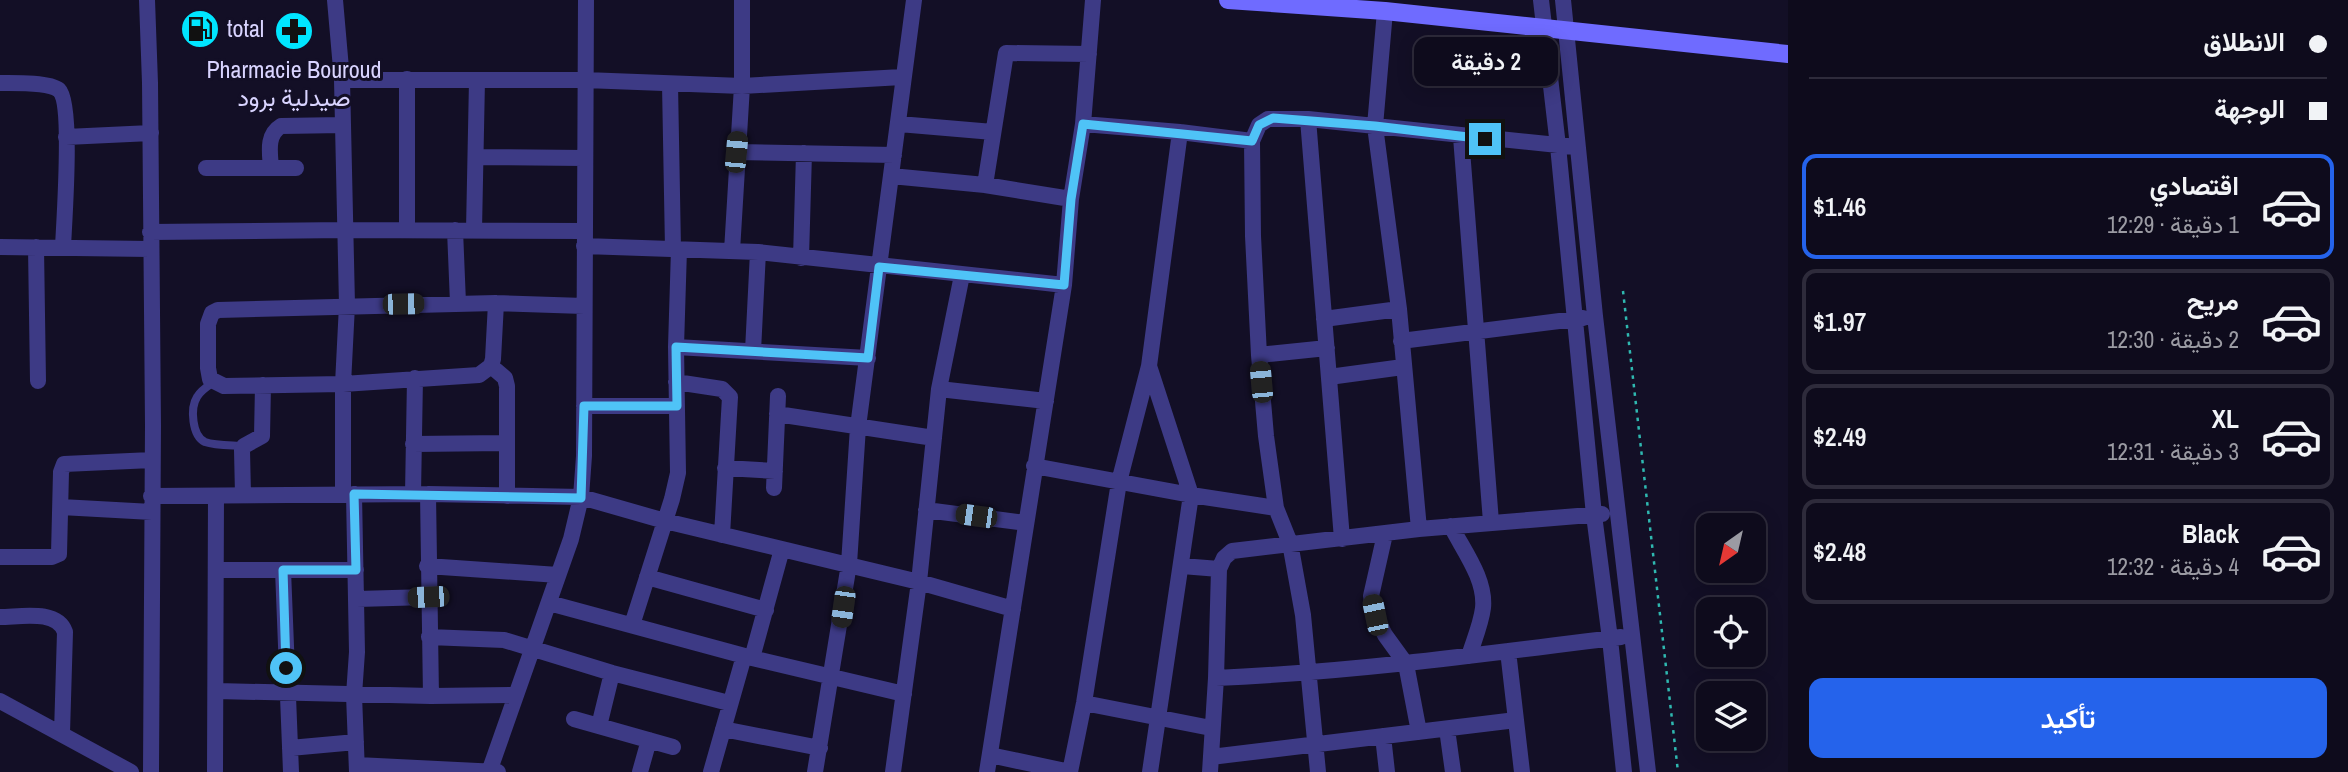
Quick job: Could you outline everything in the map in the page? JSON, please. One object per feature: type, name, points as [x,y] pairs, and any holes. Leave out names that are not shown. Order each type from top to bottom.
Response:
[{"type":"main road","points":[[1228,0],[1385,11],[1788,54]]},
{"type":"street","points":[[147,0],[153,322],[150,772]]},
{"type":"street","points":[[335,0],[342,80],[346,230],[347,305],[342,384],[357,600],[354,695],[357,769],[493,771],[516,695],[571,539],[581,498],[586,0]]},
{"type":"street","points":[[732,251],[742,86],[742,0]]},
{"type":"street","points":[[815,772],[849,564],[858,427],[914,0]]},
{"type":"street","points":[[987,772],[1064,285],[1071,199],[1083,124],[1093,0]]},
{"type":"street","points":[[1541,0],[1594,515],[1624,772]]},
{"type":"street","points":[[1563,0],[1595,316],[1648,772]]},
{"type":"street","points":[[1385,11],[1375,126],[1399,309],[1419,529]]},
{"type":"street","points":[[985,185],[1006,53],[1089,54]]},
{"type":"street","points":[[342,80],[585,80],[742,86],[902,77]]},
{"type":"street","points":[[407,79],[407,230]]},
{"type":"street","points":[[474,230],[477,80]]},
{"type":"street","points":[[0,83],[57,89],[64,102],[66,137],[63,247]]},
{"type":"street","points":[[632,625],[678,473],[676,249],[670,84]]},
{"type":"street","points":[[1318,772],[1310,674],[1290,543],[1276,508],[1266,436],[1253,236],[1252,141],[1259,125],[1268,119],[1308,119],[1577,148]]},
{"type":"street","points":[[1308,119],[1342,539]]},
{"type":"street","points":[[899,124],[993,132]]},
{"type":"street","points":[[1083,124],[1252,141]]},
{"type":"street","points":[[271,168],[271,139],[276,129],[281,126],[343,125]]},
{"type":"street","points":[[990,755],[1071,772],[1119,482],[1149,366],[1180,132]]},
{"type":"street","points":[[66,137],[151,133]]},
{"type":"street","points":[[1461,137],[1491,523]]},
{"type":"street","points":[[736,152],[894,155]]},
{"type":"street","points":[[801,258],[804,153]]},
{"type":"street","points":[[475,157],[584,158]]},
{"type":"street","points":[[206,168],[296,168]]},
{"type":"street","points":[[891,176],[985,185],[1071,199]]},
{"type":"street","points":[[455,230],[458,303]]},
{"type":"street","points":[[150,232],[474,230],[676,249],[758,252],[1064,285]]},
{"type":"street","points":[[0,247],[150,249]]},
{"type":"street","points":[[36,247],[38,381]]},
{"type":"street","points":[[753,351],[758,252]]},
{"type":"street","points":[[893,772],[919,582],[939,389],[962,275]]},
{"type":"street","points":[[491,366],[479,374],[342,384],[223,386],[214,382],[209,374],[208,324],[212,313],[218,310],[458,303],[584,306]]},
{"type":"street","points":[[491,366],[496,303]]},
{"type":"street","points":[[1324,319],[1399,309]]},
{"type":"street","points":[[1401,341],[1595,316]]},
{"type":"street","points":[[676,347],[868,358]]},
{"type":"street","points":[[1259,355],[1327,348]]},
{"type":"street","points":[[491,366],[505,378],[507,386],[507,496]]},
{"type":"street","points":[[1149,366],[1191,495],[1150,772]]},
{"type":"street","points":[[1329,377],[1403,367]]},
{"type":"street","points":[[415,378],[413,444],[427,566],[430,696]]},
{"type":"street","points":[[677,382],[722,389],[730,400],[722,534]]},
{"type":"street","points":[[243,495],[244,446],[262,436],[263,385]]},
{"type":"street","points":[[939,389],[1046,401]]},
{"type":"street","points":[[774,488],[778,396]]},
{"type":"street","points":[[584,406],[677,406]]},
{"type":"street","points":[[777,414],[934,438]]},
{"type":"street","points":[[413,444],[506,443]]},
{"type":"street","points":[[0,557],[52,557],[60,554],[61,472],[64,464],[152,460]]},
{"type":"street","points":[[1034,466],[1276,508]]},
{"type":"street","points":[[725,468],[775,471]]},
{"type":"street","points":[[61,507],[152,504],[243,495],[420,494],[581,498],[664,521],[849,564],[1013,609]]},
{"type":"street","points":[[215,772],[216,496]]},
{"type":"street","points":[[926,510],[1026,523]]},
{"type":"street","points":[[1516,720],[1383,736],[1211,765],[1219,569],[1224,558],[1235,550],[1290,543],[1619,512]]},
{"type":"street","points":[[1451,526],[1483,593],[1482,611],[1469,656]]},
{"type":"street","points":[[1385,534],[1371,596],[1375,615],[1385,635],[1406,664],[1419,732]]},
{"type":"street","points":[[711,772],[729,703],[766,610],[782,549]]},
{"type":"street","points":[[427,566],[558,575]]},
{"type":"street","points":[[1182,566],[1219,569]]},
{"type":"street","points":[[216,570],[356,570]]},
{"type":"street","points":[[283,570],[291,772]]},
{"type":"street","points":[[647,577],[766,610]]},
{"type":"street","points":[[357,600],[428,597]]},
{"type":"street","points":[[549,603],[748,657],[904,694]]},
{"type":"street","points":[[0,617],[46,617],[61,623],[65,632],[62,733]]},
{"type":"street","points":[[1216,678],[1310,674],[1633,636]]},
{"type":"street","points":[[429,638],[504,640],[612,673],[729,703]]},
{"type":"street","points":[[1508,651],[1521,772]]},
{"type":"street","points":[[599,726],[612,673]]},
{"type":"street","points":[[217,691],[354,695],[516,695]]},
{"type":"street","points":[[0,701],[131,772]]},
{"type":"street","points":[[1084,703],[1211,728]]},
{"type":"street","points":[[574,719],[673,747]]},
{"type":"street","points":[[723,729],[820,748]]},
{"type":"street","points":[[1447,729],[1452,772]]},
{"type":"street","points":[[1383,736],[1387,772]]},
{"type":"street","points":[[640,772],[649,740]]},
{"type":"street","points":[[290,748],[356,742]]},
{"type":"lane","points":[[214,382],[197,396],[194,402],[194,428],[206,443],[244,446]]},
{"type":"path","points":[[1623,291],[1678,772]]},
{"type":"place","name":"total","points":[[200,29]]},
{"type":"place","name":"Pharmacie Bouroud صيدلية برود","points":[[294,31]]},
{"type":"route","points":[[286,668],[283,570],[356,570],[354,494],[581,498],[584,406],[677,406],[676,347],[868,358],[879,267],[1064,285],[1071,199],[1083,124],[1252,141],[1256,129],[1268,119],[1308,119],[1485,139]]}]
